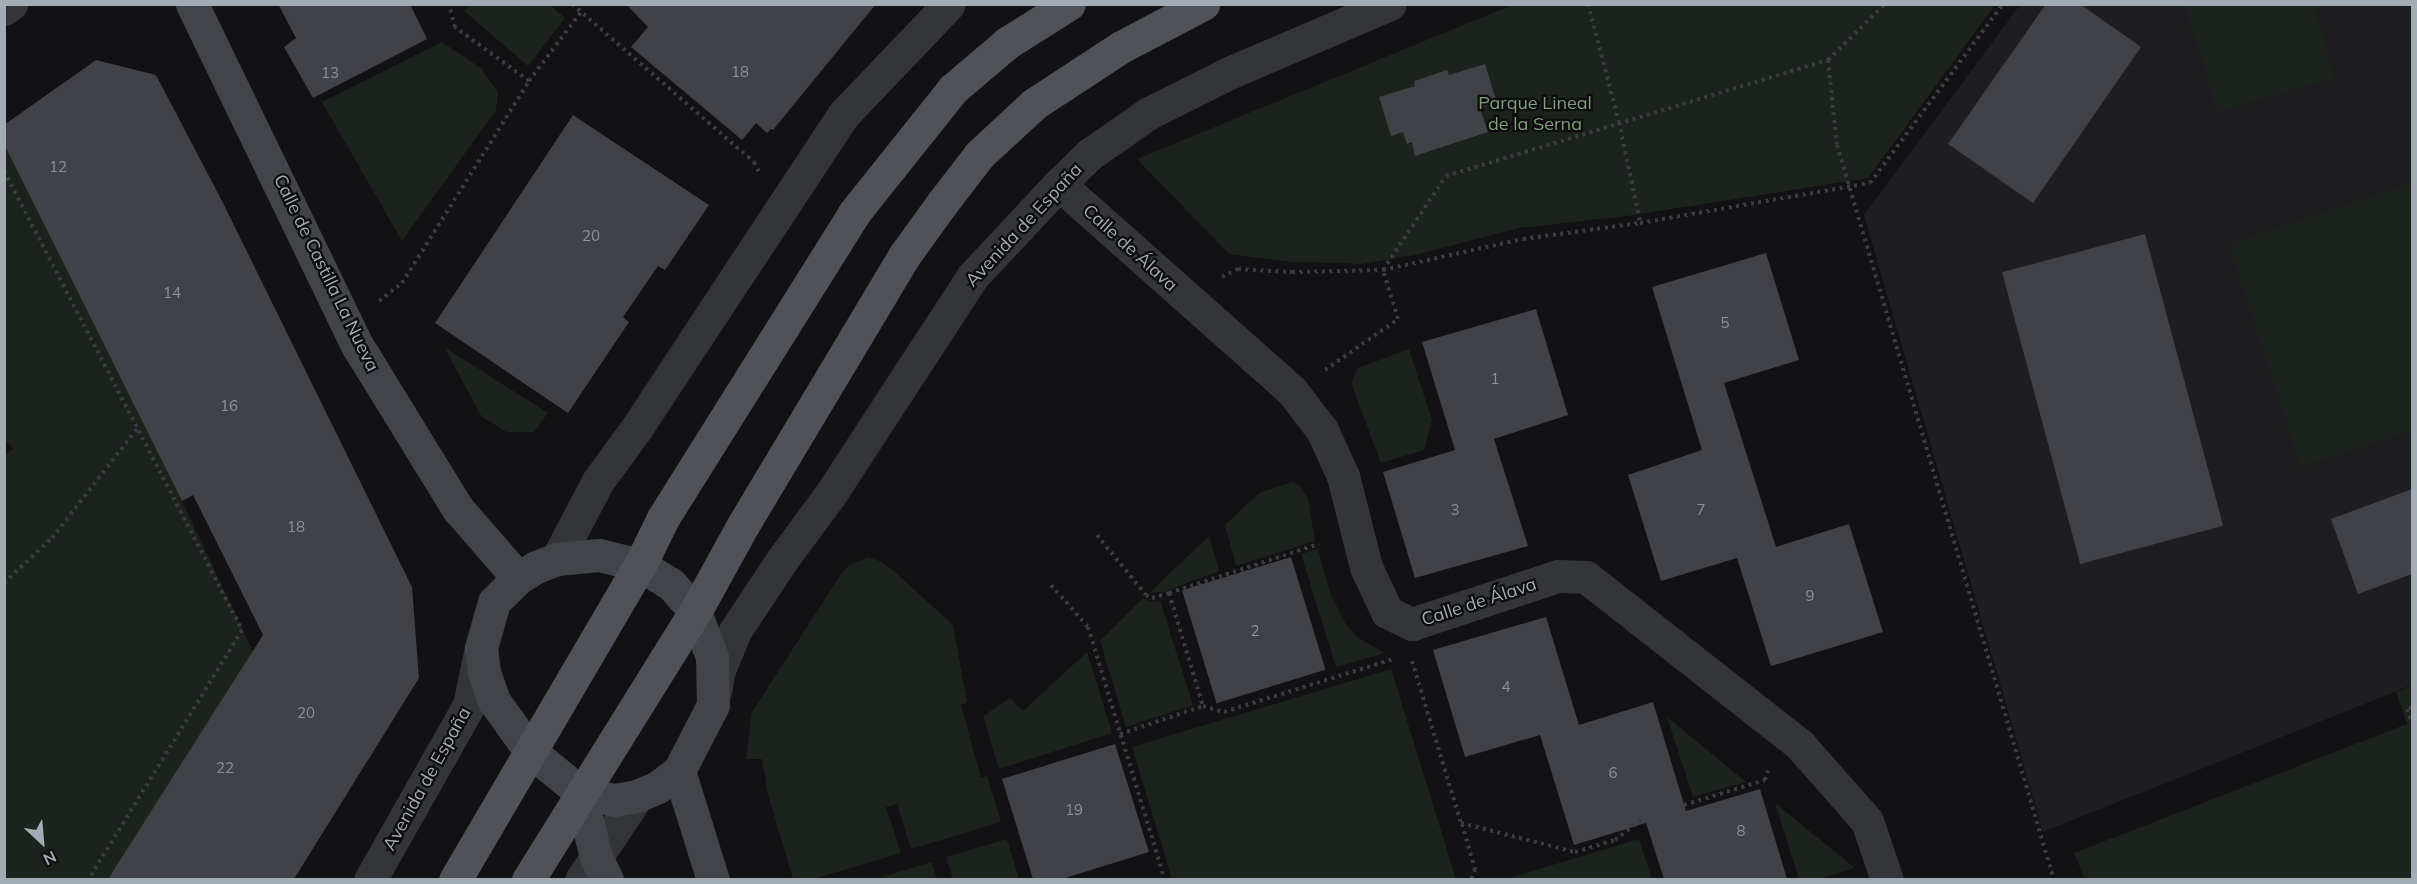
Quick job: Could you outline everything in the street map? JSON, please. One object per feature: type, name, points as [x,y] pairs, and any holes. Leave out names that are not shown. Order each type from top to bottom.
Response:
[{"type":"main road","points":[[455,879],[640,564],[663,518],[854,213],[953,89],[1007,43],[1069,4]]},
{"type":"main road","points":[[528,879],[580,792],[695,612],[743,525],[904,256],[980,155],[1034,104],[1121,47],[1203,4]]},
{"type":"street","points":[[4,9],[11,4]]},
{"type":"street","name":"Calle de Castilla La Nueva","points":[[192,4],[357,345],[458,509],[518,578]]},
{"type":"street","points":[[556,560],[598,481],[636,429],[843,116],[949,4]]},
{"type":"street","name":"Avenida de España","points":[[481,648],[484,672],[495,701],[531,751],[580,792],[614,800],[638,796],[658,787],[680,771],[713,705],[719,670],[735,631],[782,560],[830,495],[972,277],[1090,154],[1149,113],[1229,73],[1389,4]]},
{"type":"street","name":"Calle de Álava","points":[[1059,184],[1292,391],[1323,430],[1343,476],[1366,567],[1387,612],[1412,624],[1558,576],[1586,577],[1800,745],[1867,821],[1887,879]]},
{"type":"street","name":"Avenida de España","points":[[518,578],[536,567],[556,560],[599,555],[640,564],[671,584],[695,612],[712,657],[713,705]]},
{"type":"street","points":[[481,648],[494,602],[518,578]]},
{"type":"street","name":"Avenida de España","points":[[370,879],[469,705],[481,648]]},
{"type":"street","points":[[680,771],[713,879]]},
{"type":"street","points":[[580,792],[595,872]]},
{"type":"street","name":"Avenida de España","points":[[595,872],[638,796]]},
{"type":"path","points":[[449,4],[455,27],[530,81]]},
{"type":"path","points":[[572,4],[754,162],[777,214]]},
{"type":"path","points":[[1588,4],[1619,122],[1640,223]]},
{"type":"path","points":[[1383,270],[1446,176],[1828,60],[1885,4]]},
{"type":"path","points":[[1191,301],[1212,282],[1238,269],[1293,272],[1383,270],[1523,239],[1640,223],[1870,183],[2003,4]]},
{"type":"path","points":[[348,325],[402,283],[530,81],[581,12]]},
{"type":"path","points":[[1828,60],[1837,145],[1932,459],[2054,879]]},
{"type":"path","points":[[4,171],[242,630],[88,879]]},
{"type":"path","points":[[1292,391],[1398,319],[1383,270]]},
{"type":"path","points":[[4,584],[52,538],[137,429]]},
{"type":"path","points":[[1097,535],[1146,595],[1156,597],[1359,532]]},
{"type":"path","points":[[1051,585],[1088,627],[1165,879]]},
{"type":"path","points":[[1169,593],[1203,706]]},
{"type":"path","points":[[1410,654],[1475,869],[1472,879]]},
{"type":"path","points":[[1120,734],[1203,706],[1224,712],[1399,657]]},
{"type":"path","points":[[2412,706],[2407,709],[2412,722]]},
{"type":"path","points":[[1684,805],[1765,780],[1782,730]]},
{"type":"path","points":[[1461,823],[1575,852],[1615,840],[1644,817]]},
{"type":"shaded area","points":[[2020,5],[2412,5],[2412,685],[2043,832],[1864,215]]},
{"type":"green space","points":[[471,5],[550,5],[565,18],[528,66],[464,11]]},
{"type":"green space","name":"Parque Lineal de la Serna","points":[[1512,5],[1995,5],[1868,178],[1627,216],[1519,228],[1415,255],[1362,264],[1293,262],[1229,254],[1137,159]]},
{"type":"green space","points":[[2185,5],[2314,5],[2335,78],[2217,112]]},
{"type":"green space","points":[[442,42],[481,68],[498,93],[496,110],[402,241],[322,102]]},
{"type":"green space","points":[[4,144],[182,501],[253,652],[108,879],[5,879],[4,456],[13,449],[4,438]]},
{"type":"green space","points":[[2412,183],[2412,431],[2301,467],[2228,244]]},
{"type":"green space","points":[[444,347],[548,413],[534,432],[507,432],[482,417]]},
{"type":"green space","points":[[1409,349],[1432,420],[1424,450],[1381,463],[1351,383],[1358,368]]},
{"type":"green space","points":[[1292,482],[1300,486],[1308,499],[1315,541],[1236,566],[1225,525],[1259,493]]},
{"type":"green space","points":[[1209,536],[1219,571],[1163,592],[1149,593]]},
{"type":"green space","points":[[1318,549],[1330,593],[1345,623],[1358,638],[1385,653],[1336,667],[1301,554]]},
{"type":"green space","points":[[868,557],[882,562],[895,572],[953,625],[967,702],[961,705],[981,778],[987,776],[1001,822],[911,849],[897,804],[886,807],[901,853],[814,879],[793,879],[768,794],[762,759],[746,759],[752,712],[839,577],[848,566]]},
{"type":"green space","points":[[1143,598],[1151,602],[1160,601],[1193,705],[1126,727],[1100,641]]},
{"type":"green space","points":[[1087,652],[1112,733],[999,769],[983,716],[1010,698],[1023,711]]},
{"type":"green space","points":[[1391,669],[1456,879],[1172,879],[1132,747]]},
{"type":"green space","points":[[2412,686],[2412,879],[2085,879],[2074,853],[2407,724],[2396,692]]},
{"type":"green space","points":[[1667,717],[1746,782],[1693,797]]},
{"type":"green space","points":[[1775,803],[1855,868],[1819,879],[1799,879]]},
{"type":"green space","points":[[1007,839],[1019,879],[953,879],[946,857]]},
{"type":"green space","points":[[1639,839],[1652,879],[1506,879]]},
{"type":"green space","points":[[931,862],[937,879],[876,879]]},
{"type":"building","points":[[278,4],[410,4],[427,39],[313,98],[284,47],[296,38]]},
{"type":"building","points":[[626,4],[876,4],[773,130],[767,133],[756,123],[742,140],[631,47],[648,27]]},
{"type":"building","points":[[2046,4],[2080,4],[2141,47],[2033,203],[1948,144]]},
{"type":"building","points":[[96,60],[156,75],[222,201],[412,587],[419,678],[294,879],[108,879],[263,635],[193,495],[182,501],[4,144],[4,125]]},
{"type":"building","points":[[1485,64],[1497,103],[1480,108],[1488,132],[1415,156],[1412,142],[1407,144],[1403,132],[1391,136],[1379,97],[1415,86],[1414,81],[1447,70],[1449,75]]},
{"type":"building","points":[[573,115],[709,205],[665,270],[658,266],[623,317],[629,322],[568,413],[435,323]]},
{"type":"building","points":[[2145,234],[2223,526],[2080,564],[2002,272]]},
{"type":"building","points":[[1766,253],[1799,360],[1724,383],[1776,547],[1849,524],[1883,632],[1771,666],[1737,558],[1661,581],[1628,475],[1702,450],[1652,287]]},
{"type":"building","points":[[1536,309],[1568,415],[1494,439],[1528,546],[1415,578],[1383,472],[1455,450],[1422,342]]},
{"type":"building","points":[[2412,489],[2412,574],[2358,594],[2331,519]]},
{"type":"building","points":[[1291,557],[1325,670],[1216,703],[1182,590]]},
{"type":"building","points":[[1546,617],[1579,725],[1653,702],[1686,811],[1760,789],[1787,879],[1664,879],[1646,823],[1574,845],[1540,735],[1465,757],[1433,650]]},
{"type":"building","points":[[1115,744],[1149,852],[1062,879],[1033,879],[1002,779]]}]
